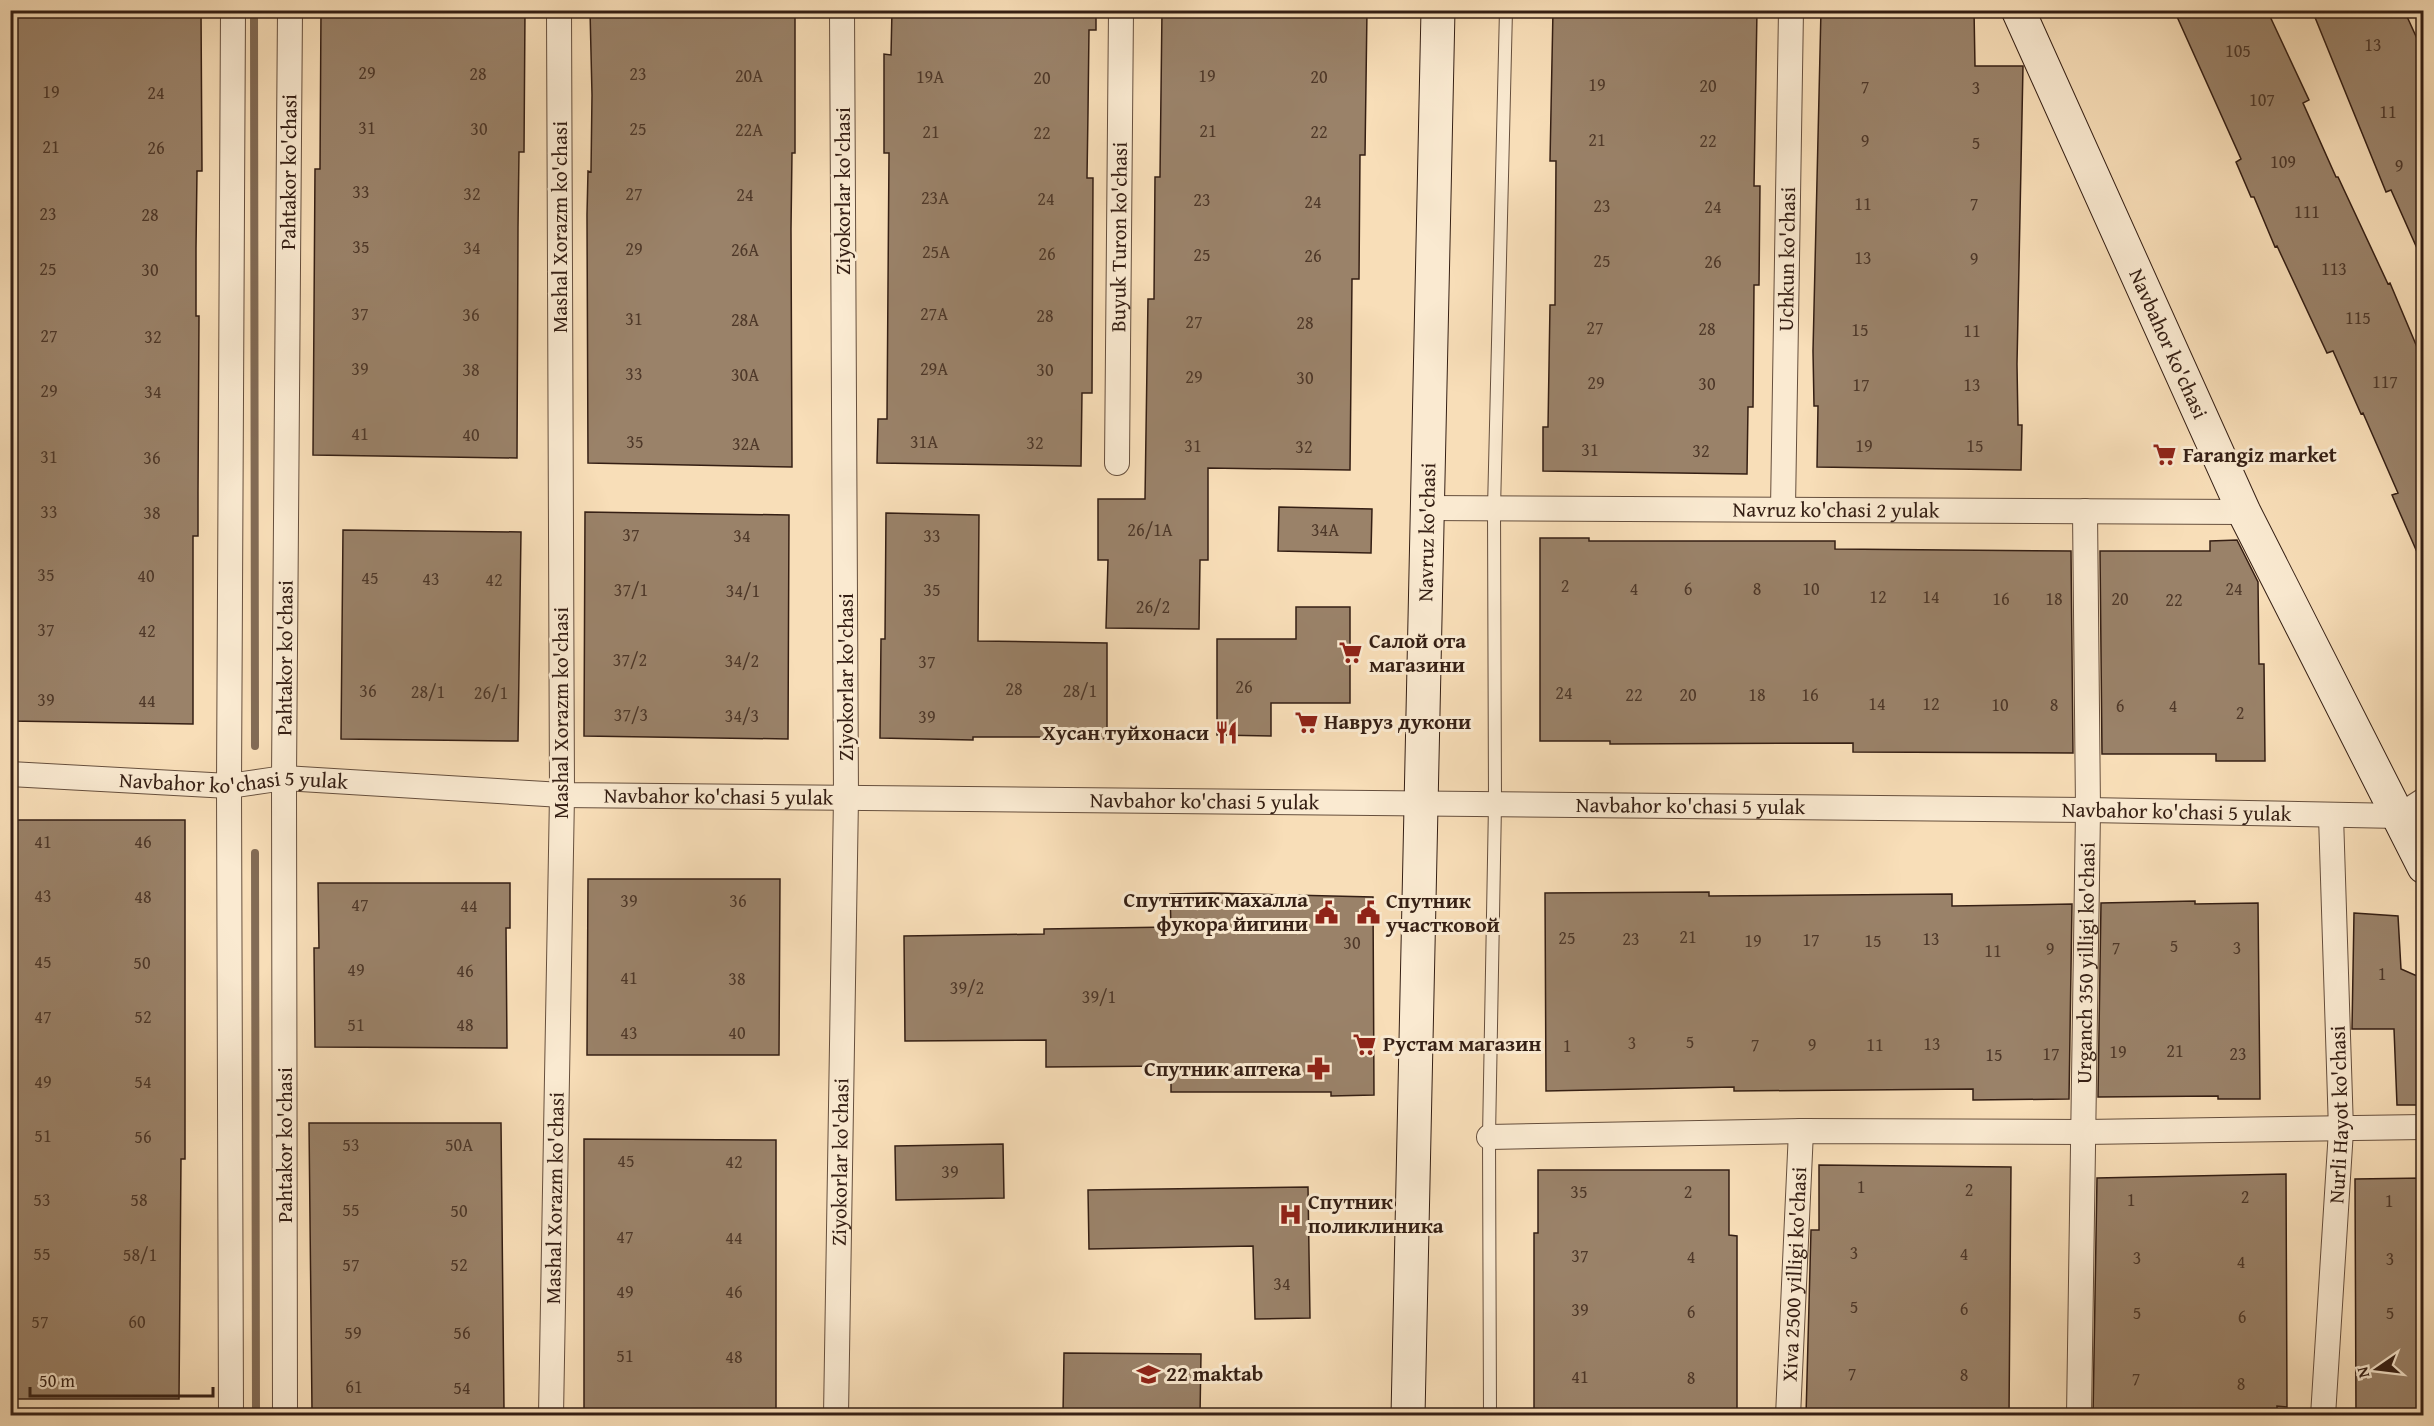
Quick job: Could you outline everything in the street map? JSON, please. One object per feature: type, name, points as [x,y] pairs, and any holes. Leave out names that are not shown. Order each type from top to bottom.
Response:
[{"type":"street","points":[[231,1416],[229,786],[233,10]]},
{"type":"street","name":"Pahtakor ko'chasi","points":[[285,1416],[285,778],[290,10]]},
{"type":"street","name":"Mashal Xorazm ko'chasi","points":[[551,1416],[562,795],[559,10]]},
{"type":"street","name":"Ziyokorlar ko'chasi","points":[[836,1416],[846,797],[842,10]]},
{"type":"street","name":"Buyuk Turon ko'chasi","points":[[1117,463],[1121,10]]},
{"type":"street","name":"Navruz ko'chasi","points":[[1408,1416],[1419,805],[1438,10]]},
{"type":"street","name":"Uchkun ko'chasi","points":[[1783,508],[1791,10]]},
{"type":"street","name":"Navbahor ko'chasi","points":[[2018,10],[2244,512],[2411,808],[2424,867]]},
{"type":"street","name":"Navruz ko'chasi 2 yulak","points":[[1426,508],[2244,512]]},
{"type":"street","name":"Urganch 350 yilligi ko'chasi","points":[[2079,1416],[2088,810],[2085,511]]},
{"type":"street","name":"Navbahor ko'chasi 5 yulak","points":[[10,774],[229,786],[285,778],[562,795],[2088,810],[2331,816],[2411,808]]},
{"type":"street","name":"Nurli Hayot ko'chasi","points":[[2323,1416],[2341,1130],[2331,816]]},
{"type":"street","points":[[1489,1137],[1801,1131],[2084,1132],[2424,1127]]},
{"type":"street","name":"Xiva 2500 yilligi ko'chasi","points":[[1788,1416],[1801,1131]]},
{"type":"lane","points":[[1490,1416],[1489,1137],[1495,804],[1494,509],[1506,10]]},
{"type":"building","points":[[10,10],[201,10],[202,171],[197,171],[196,248],[196,316],[199,316],[198,536],[193,536],[193,724],[10,721]]},
{"type":"building","points":[[321,10],[525,10],[524,152],[519,152],[517,458],[313,455],[315,169],[320,169]]},
{"type":"building","points":[[590,10],[795,10],[795,153],[792,153],[791,229],[792,467],[588,463],[587,215],[588,171],[591,172],[592,95]]},
{"type":"building","points":[[892,10],[1096,10],[1096,30],[1089,30],[1087,178],[1093,178],[1092,393],[1082,393],[1081,466],[877,463],[878,419],[887,419],[889,153],[884,153],[884,54],[891,55]]},
{"type":"building","points":[[1162,10],[1367,10],[1365,155],[1360,155],[1359,279],[1352,279],[1350,470],[1208,468],[1208,560],[1200,560],[1199,629],[1106,628],[1108,560],[1098,560],[1098,499],[1145,499],[1148,299],[1154,299],[1155,177],[1160,177]]},
{"type":"building","points":[[1553,10],[1757,10],[1754,186],[1760,186],[1759,285],[1754,285],[1753,407],[1748,407],[1747,474],[1543,471],[1543,427],[1548,427],[1550,305],[1555,305],[1556,161],[1550,161]]},
{"type":"building","points":[[1821,10],[1974,10],[1975,66],[2023,66],[2017,364],[2018,425],[2022,425],[2021,470],[1817,467],[1818,406],[1814,406],[1813,351]]},
{"type":"building","points":[[2174,10],[2267,10],[2309,100],[2303,103],[2336,177],[2388,284],[2390,283],[2417,347],[2424,344],[2424,568],[2392,495],[2398,493],[2363,413],[2361,414],[2333,351],[2327,353],[2277,246],[2275,247],[2254,197],[2251,197],[2236,162],[2241,159]]},
{"type":"building","points":[[2312,10],[2404,10],[2424,54],[2424,264],[2391,190],[2386,192]]},
{"type":"building","points":[[1279,507],[1372,509],[1371,553],[1278,551]]},
{"type":"building","points":[[585,512],[789,515],[788,739],[584,736]]},
{"type":"building","points":[[886,513],[979,515],[978,641],[1107,643],[1107,739],[880,738],[881,639],[885,639]]},
{"type":"building","points":[[343,530],[521,532],[518,741],[341,739]]},
{"type":"building","points":[[1540,538],[1589,538],[1589,541],[1835,541],[1835,549],[2071,551],[2073,753],[1853,752],[1853,743],[1610,744],[1610,741],[1540,741]]},
{"type":"building","points":[[2237,540],[2258,582],[2259,664],[2264,664],[2265,761],[2216,761],[2216,754],[2102,754],[2100,551],[2210,551],[2210,541]]},
{"type":"building","points":[[1296,607],[1350,607],[1350,703],[1271,703],[1271,736],[1217,735],[1217,639],[1296,639]]},
{"type":"building","points":[[10,820],[185,820],[185,1159],[181,1159],[179,1399],[10,1399]]},
{"type":"building","points":[[588,879],[780,879],[779,1055],[587,1055]]},
{"type":"building","points":[[318,883],[510,883],[510,928],[506,928],[507,1048],[315,1047],[314,948],[319,948]]},
{"type":"building","points":[[1709,892],[1709,896],[1952,894],[1952,906],[2072,904],[2069,1099],[1973,1100],[1973,1089],[1734,1091],[1734,1087],[1546,1091],[1545,893]]},
{"type":"building","points":[[1170,894],[1373,897],[1374,1095],[1331,1096],[1331,1092],[1171,1092],[1171,1066],[1046,1067],[1046,1040],[905,1041],[904,936],[1044,934],[1044,929],[1171,927]]},
{"type":"building","points":[[2195,901],[2195,904],[2258,903],[2260,1099],[2218,1099],[2218,1096],[2098,1097],[2101,903]]},
{"type":"building","points":[[2354,913],[2398,916],[2401,969],[2424,979],[2424,1105],[2397,1105],[2394,1029],[2352,1029]]},
{"type":"building","points":[[309,1123],[501,1123],[504,1410],[312,1410]]},
{"type":"building","points":[[584,1139],[776,1140],[776,1416],[584,1416]]},
{"type":"building","points":[[1003,1144],[1004,1198],[896,1200],[895,1146]]},
{"type":"building","points":[[1819,1165],[2011,1167],[2009,1416],[1806,1416],[1811,1230],[1819,1230]]},
{"type":"building","points":[[1538,1170],[1729,1170],[1729,1235],[1737,1236],[1737,1416],[1534,1416],[1534,1233],[1538,1233]]},
{"type":"building","points":[[2286,1174],[2287,1407],[2277,1406],[2277,1416],[2093,1416],[2097,1178]]},
{"type":"building","points":[[2424,1178],[2424,1416],[2356,1416],[2355,1179]]},
{"type":"building","points":[[1308,1187],[1310,1318],[1255,1319],[1253,1246],[1089,1249],[1088,1190]]},
{"type":"building","name":"22 maktab","points":[[1064,1353],[1201,1354],[1200,1415],[1063,1414]]},
{"type":"waterway","points":[[254,10],[255,746]]},
{"type":"waterway","points":[[255,853],[256,1416]]},
{"type":"place","name":"Farangiz market","points":[[2165,455]]},
{"type":"place","name":"Салой ота магазини","points":[[1351,653]]},
{"type":"place","name":"Навруз дукони","points":[[1306,722]]},
{"type":"place","name":"Хусан туйхонаси","points":[[1227,733]]},
{"type":"place","name":"Спутнтик махалла фукора йигини","points":[[1326,912]]},
{"type":"place","name":"Спутник участковой","points":[[1368,913]]},
{"type":"place","name":"Рустам магазин","points":[[1365,1044]]},
{"type":"place","name":"Спутник аптека","points":[[1319,1069]]},
{"type":"place","name":"Спутник поликлиника","points":[[1290,1214]]},
{"type":"place","name":"22 maktab","points":[[1148,1374]]}]
